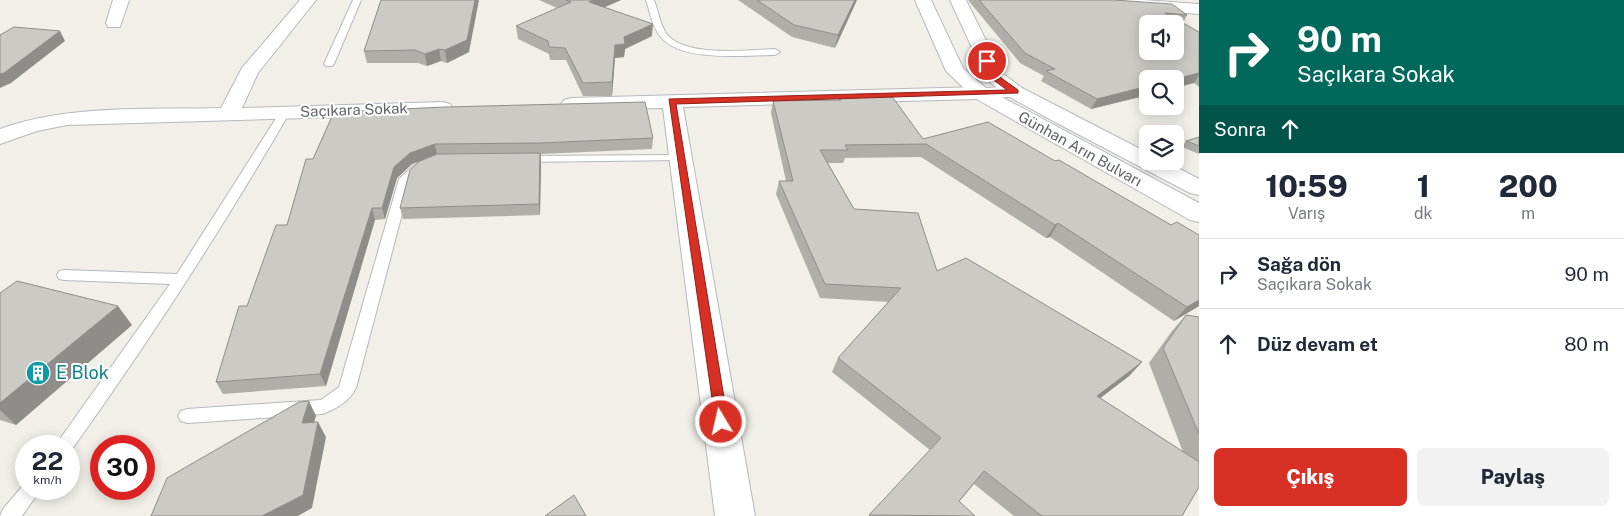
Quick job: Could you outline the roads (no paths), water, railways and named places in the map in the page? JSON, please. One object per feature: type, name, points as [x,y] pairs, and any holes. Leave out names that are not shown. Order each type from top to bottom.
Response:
[{"type":"street","points":[[114,23],[121,0]]},
{"type":"street","points":[[230,114],[249,72],[308,0]]},
{"type":"street","name":"Günhan Arın Bulvarı","points":[[923,0],[955,71],[980,93],[1199,214]]},
{"type":"street","name":"Günhan Arın Bulvarı","points":[[958,0],[994,76],[1015,92],[1062,118],[1199,188]]},
{"type":"street","points":[[1078,0],[1199,9]]},
{"type":"street","points":[[555,104],[1015,92]]},
{"type":"street","points":[[672,101],[735,516]]},
{"type":"street","name":"Saçıkara Sokak","points":[[0,137],[32,125],[66,119],[467,107]]},
{"type":"lane","points":[[329,64],[358,0]]},
{"type":"lane","points":[[650,0],[663,35],[677,45],[693,51],[775,52]]},
{"type":"lane","points":[[72,435],[113,380],[181,279],[285,112]]},
{"type":"lane","points":[[505,159],[680,158]]},
{"type":"lane","points":[[187,416],[322,407],[337,401],[343,395],[348,388],[405,178],[417,168],[437,160]]},
{"type":"lane","points":[[64,275],[181,279]]},
{"type":"lane","points":[[10,516],[22,500]]},
{"type":"place","name":"E Blok","points":[[38,373]]}]
